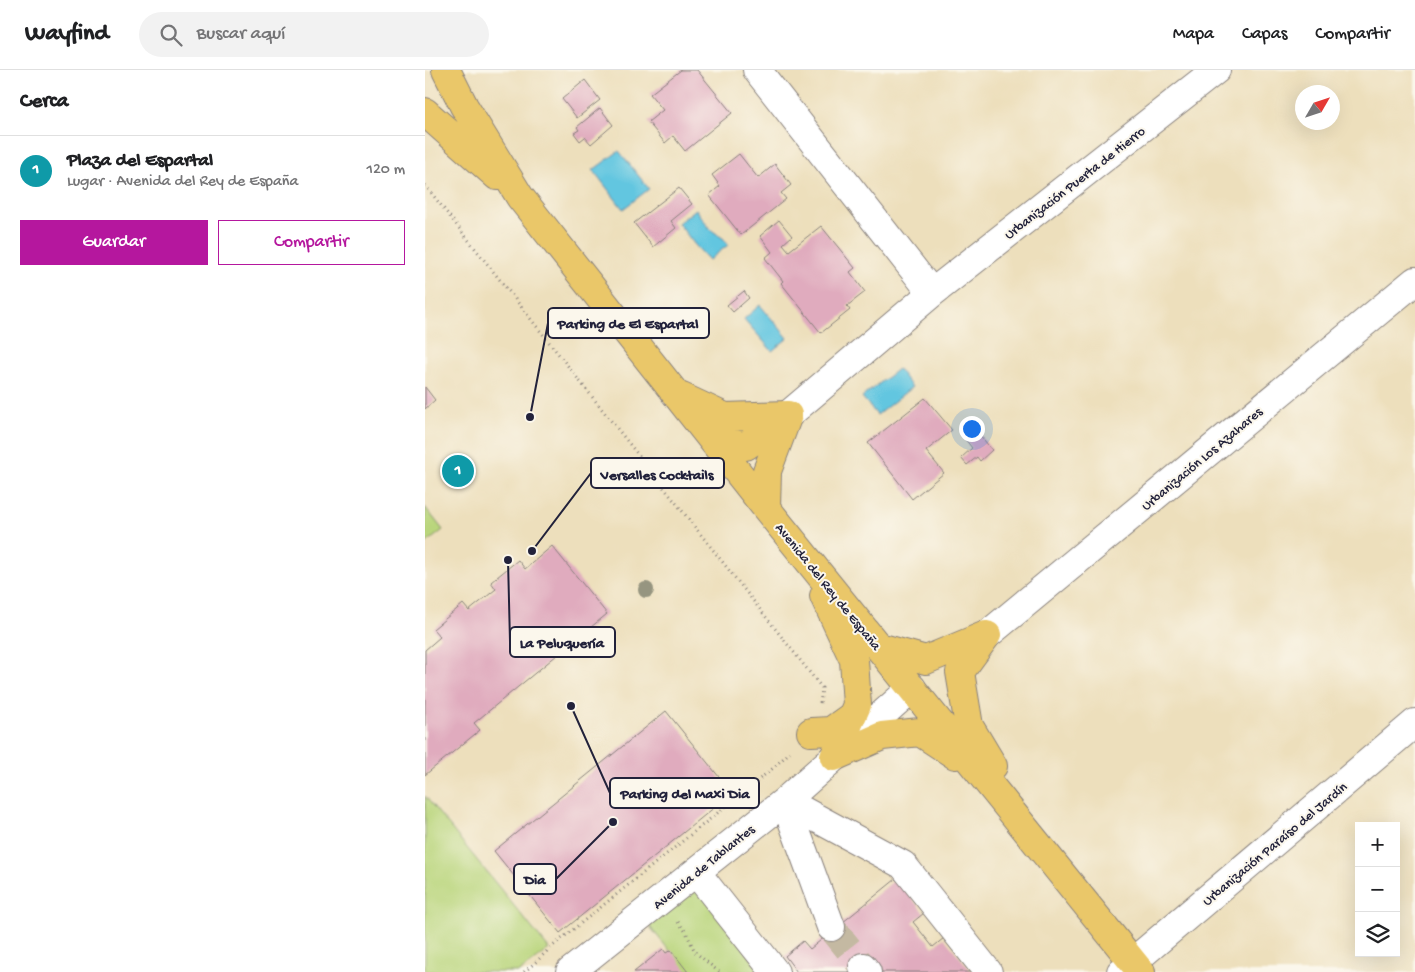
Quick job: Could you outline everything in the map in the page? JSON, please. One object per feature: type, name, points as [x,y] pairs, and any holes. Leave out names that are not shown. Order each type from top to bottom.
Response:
[{"type":"main road","name":"Avenida del Rey de España","points":[[446,70],[464,106],[520,197],[771,514],[1042,849],[1132,969]]},
{"type":"main road","name":"Avenida del Rey de España","points":[[425,112],[520,197]]},
{"type":"main road","points":[[675,393],[725,417],[788,415]]},
{"type":"main road","points":[[713,441],[746,446],[788,415]]},
{"type":"main road","points":[[788,415],[767,471],[771,514],[826,599],[854,660],[857,705],[833,757]]},
{"type":"main road","points":[[879,647],[927,660],[987,635]]},
{"type":"main road","points":[[987,635],[959,672],[969,726],[1042,849]]},
{"type":"main road","points":[[811,732],[831,731],[852,716]]},
{"type":"main road","points":[[833,757],[883,736],[920,732],[977,768]]},
{"type":"street","points":[[757,70],[932,293]]},
{"type":"street","name":"Urbanización Puerta de Hierro","points":[[788,415],[932,293],[1216,70]]},
{"type":"street","name":"Urbanización Los Azahares","points":[[987,635],[1415,281]]},
{"type":"street","name":"Avenida de Tablantes","points":[[570,972],[785,801],[912,688]]},
{"type":"street","name":"Urbanización Paraíso del Jardín","points":[[1132,969],[1415,723]]},
{"type":"street","points":[[785,801],[831,927]]},
{"type":"street","points":[[785,801],[903,865],[988,972]]},
{"type":"street","points":[[696,872],[775,972]]},
{"type":"path","points":[[425,185],[822,688],[816,727],[811,732],[772,769],[549,949],[524,972]]},
{"type":"path","points":[[661,900],[686,932],[695,952],[719,972]]},
{"type":"green space","points":[[425,507],[443,530],[425,544]]},
{"type":"green space","points":[[425,796],[549,949],[519,972],[425,972]]},
{"type":"green space","points":[[696,872],[775,972],[687,972],[641,916]]},
{"type":"water","points":[[619,151],[649,189],[623,209],[593,170]]},
{"type":"water","points":[[696,209],[710,229],[724,239],[728,245],[709,260],[678,223]]},
{"type":"water","points":[[760,305],[788,338],[772,351],[744,319]]},
{"type":"water","points":[[898,369],[912,387],[877,415],[862,397]]},
{"type":"building","points":[[681,70],[697,70],[732,113],[685,151],[673,136],[665,143],[648,122],[663,110],[650,94]]},
{"type":"building","points":[[585,80],[600,100],[577,118],[562,99]]},
{"type":"building","points":[[600,108],[613,125],[591,144],[585,137],[580,141],[574,133],[579,130],[577,127]]},
{"type":"building","points":[[739,154],[758,178],[775,164],[791,185],[781,193],[786,199],[741,235],[709,195],[720,186],[712,175]]},
{"type":"building","points":[[679,188],[692,204],[671,221],[676,228],[653,247],[634,223]]},
{"type":"building","points":[[779,220],[792,236],[783,244],[789,251],[821,226],[855,268],[850,272],[865,292],[847,306],[850,310],[821,333],[781,283],[783,281],[765,258],[772,252],[760,236]]},
{"type":"building","points":[[744,291],[749,298],[733,312],[727,305]]},
{"type":"building","points":[[425,387],[435,400],[425,409]]},
{"type":"building","points":[[925,398],[952,430],[926,451],[944,473],[912,499],[868,443]]},
{"type":"building","points":[[976,430],[992,450],[980,461],[977,457],[967,465],[961,458],[972,448],[965,439]]},
{"type":"building","points":[[552,546],[607,614],[474,723],[480,730],[425,775],[425,650],[440,637],[433,629],[463,604],[469,611],[496,589],[491,582],[518,560],[525,569]]},
{"type":"building","points":[[666,711],[732,793],[560,933],[494,851]]},
{"type":"building","points":[[896,879],[924,913],[913,922],[933,947],[944,938],[972,972],[882,972],[870,957],[851,972],[797,972],[785,956],[803,941],[810,949]]},
{"type":"building","points":[[663,949],[666,953],[671,950],[688,972],[634,972]]},
{"type":"tunnel","points":[[831,927],[863,967]]},
{"type":"place","name":"Parking de El Espartal","points":[[530,417]]},
{"type":"place","name":"Plaza del Espartal","points":[[458,471]]},
{"type":"place","name":"Versalles Cocktails","points":[[532,551]]},
{"type":"place","name":"La Peluquería","points":[[508,560]]},
{"type":"place","name":"Parking del Maxi Dia","points":[[571,706]]},
{"type":"place","name":"Dia","points":[[613,822]]}]
